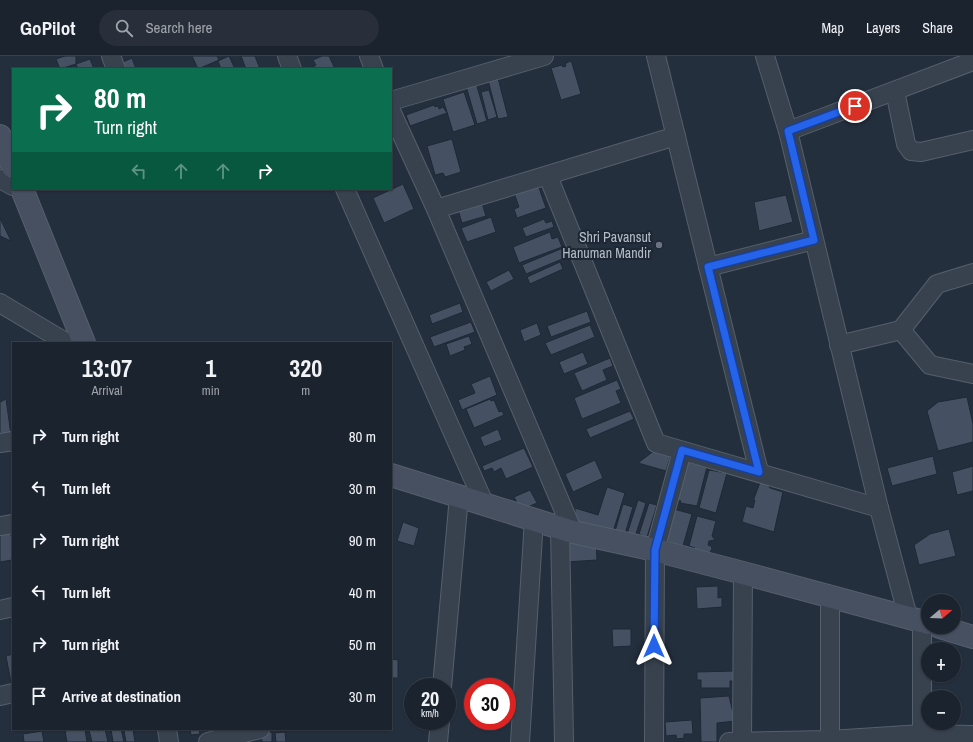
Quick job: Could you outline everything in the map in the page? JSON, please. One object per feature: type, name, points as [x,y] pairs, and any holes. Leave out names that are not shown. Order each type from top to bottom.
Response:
[{"type":"street","points":[[111,56],[116,68]]},
{"type":"street","points":[[287,56],[292,68]]},
{"type":"street","points":[[369,56],[374,68]]},
{"type":"street","points":[[392,101],[544,56]]},
{"type":"street","points":[[656,56],[759,472]]},
{"type":"street","points":[[765,56],[788,131],[879,508],[921,614]]},
{"type":"street","points":[[788,131],[973,61]]},
{"type":"street","points":[[895,91],[906,144],[911,151],[915,153],[921,152],[973,140]]},
{"type":"street","points":[[392,113],[436,209],[566,530],[564,742]]},
{"type":"street","points":[[0,136],[12,165]]},
{"type":"street","points":[[436,209],[676,136]]},
{"type":"street","points":[[548,176],[656,443],[879,508]]},
{"type":"street","points":[[0,179],[12,185]]},
{"type":"street","points":[[21,190],[84,342]]},
{"type":"street","points":[[345,190],[484,503]]},
{"type":"street","points":[[708,267],[814,240]]},
{"type":"street","points":[[839,345],[901,330],[937,284],[973,272]]},
{"type":"street","points":[[0,303],[65,342]]},
{"type":"street","points":[[901,330],[930,365],[973,374]]},
{"type":"street","points":[[0,443],[12,441]]},
{"type":"street","points":[[654,742],[655,550],[682,450]]},
{"type":"street","points":[[392,475],[566,530],[655,550],[921,621]]},
{"type":"street","points":[[443,678],[459,496]]},
{"type":"street","points":[[520,742],[534,520]]},
{"type":"street","points":[[0,526],[12,524]]},
{"type":"street","points":[[743,573],[738,742],[830,741],[973,735]]},
{"type":"street","points":[[830,596],[830,741]]},
{"type":"street","points":[[0,610],[12,607]]},
{"type":"street","points":[[922,738],[924,634]]},
{"type":"street","points":[[961,634],[973,638]]},
{"type":"street","points":[[0,696],[12,693]]},
{"type":"street","points":[[166,730],[169,742]]},
{"type":"street","points":[[208,742],[256,730]]},
{"type":"street","points":[[438,742],[439,730]]},
{"type":"building","points":[[65,56],[76,56],[76,64],[60,68],[56,59]]},
{"type":"building","points":[[192,56],[217,56],[219,60],[200,68],[198,68]]},
{"type":"building","points":[[229,56],[235,68],[221,68],[218,61]]},
{"type":"building","points":[[241,56],[255,56],[260,68],[246,68]]},
{"type":"building","points":[[322,56],[329,56],[335,68],[312,68],[316,65],[313,60]]},
{"type":"building","points":[[132,58],[136,68],[124,68],[121,63]]},
{"type":"building","points":[[90,59],[94,68],[78,68],[76,64]]},
{"type":"building","points":[[570,61],[572,63],[581,94],[561,100],[551,68],[562,65],[563,67],[566,66],[565,64]]},
{"type":"building","points":[[498,78],[508,117],[498,119],[488,80]]},
{"type":"building","points":[[476,83],[487,121],[477,124],[466,86]]},
{"type":"building","points":[[489,90],[497,117],[488,120],[481,92]]},
{"type":"building","points":[[464,92],[475,125],[453,132],[443,99]]},
{"type":"building","points":[[434,105],[435,107],[438,106],[439,109],[443,107],[447,113],[410,126],[406,115]]},
{"type":"building","points":[[452,139],[461,172],[445,177],[443,173],[435,175],[427,146]]},
{"type":"building","points":[[403,184],[414,209],[384,223],[373,198]]},
{"type":"building","points":[[538,185],[546,208],[517,218],[514,209],[519,207],[514,193]]},
{"type":"building","points":[[786,195],[793,222],[759,231],[754,202]]},
{"type":"building","points":[[482,203],[486,216],[462,223],[458,210]]},
{"type":"building","points":[[491,217],[496,232],[467,242],[461,228]]},
{"type":"building","points":[[0,218],[11,241],[0,236]]},
{"type":"building","points":[[544,219],[546,223],[552,221],[554,227],[526,237],[522,228]]},
{"type":"building","points":[[550,232],[552,239],[558,237],[562,247],[519,263],[513,247]]},
{"type":"building","points":[[563,248],[567,257],[526,274],[522,265]]},
{"type":"building","points":[[560,262],[563,269],[530,284],[527,277]]},
{"type":"building","points":[[509,270],[514,279],[491,291],[486,282]]},
{"type":"building","points":[[460,303],[463,312],[432,324],[429,315]]},
{"type":"building","points":[[587,311],[591,322],[551,337],[547,326]]},
{"type":"building","points":[[471,322],[475,332],[434,347],[430,337]]},
{"type":"building","points":[[537,323],[541,335],[524,342],[520,330]]},
{"type":"building","points":[[590,325],[595,337],[551,355],[545,343]]},
{"type":"building","points":[[469,336],[472,344],[464,347],[465,350],[450,356],[446,344]]},
{"type":"building","points":[[583,352],[588,364],[564,374],[559,362]]},
{"type":"building","points":[[610,358],[613,366],[603,370],[607,380],[582,391],[574,373]]},
{"type":"building","points":[[490,376],[497,395],[462,410],[458,400],[475,393],[471,384]]},
{"type":"building","points":[[617,380],[621,389],[616,391],[621,403],[582,419],[574,398]]},
{"type":"building","points":[[967,397],[973,424],[973,442],[938,451],[927,411],[938,402]]},
{"type":"building","points":[[6,399],[11,435],[0,437],[0,402]]},
{"type":"building","points":[[490,399],[491,401],[494,400],[499,412],[502,411],[504,415],[474,428],[466,409]]},
{"type":"building","points":[[630,411],[634,419],[590,438],[586,429]]},
{"type":"building","points":[[498,429],[502,440],[484,447],[480,437]]},
{"type":"building","points":[[524,448],[533,467],[506,479],[501,468],[494,472],[492,468],[484,471],[482,466]]},
{"type":"building","points":[[655,450],[671,455],[666,471],[638,463]]},
{"type":"building","points":[[933,456],[937,474],[892,486],[887,468]]},
{"type":"building","points":[[595,460],[603,478],[573,492],[565,474]]},
{"type":"building","points":[[685,461],[707,467],[697,506],[680,503],[681,501],[675,500]]},
{"type":"building","points":[[973,466],[973,491],[957,495],[952,472]]},
{"type":"building","points":[[709,470],[727,473],[716,513],[699,508]]},
{"type":"building","points":[[761,480],[767,483],[770,488],[783,492],[774,532],[742,522],[746,506],[753,508],[755,500],[753,501]]},
{"type":"building","points":[[607,487],[625,493],[612,535],[575,522],[575,508],[598,515]]},
{"type":"building","points":[[530,490],[537,503],[521,510],[514,497]]},
{"type":"building","points":[[638,500],[646,503],[634,540],[626,537]]},
{"type":"building","points":[[649,503],[657,505],[647,537],[639,534]]},
{"type":"building","points":[[623,504],[633,507],[625,534],[615,531]]},
{"type":"building","points":[[670,508],[692,514],[683,546],[661,540]]},
{"type":"building","points":[[697,516],[716,521],[712,536],[715,540],[709,541],[708,545],[711,546],[712,549],[708,555],[693,550],[695,548],[689,546]]},
{"type":"building","points":[[403,522],[419,528],[414,546],[397,541]]},
{"type":"building","points":[[949,529],[956,556],[919,565],[914,545],[930,534]]},
{"type":"building","points":[[10,530],[12,536],[12,560],[0,562],[0,532]]},
{"type":"building","points":[[596,539],[597,560],[565,562],[568,541]]},
{"type":"building","points":[[718,586],[718,598],[722,597],[722,607],[697,609],[696,587]]},
{"type":"building","points":[[612,629],[631,629],[631,646],[613,647]]},
{"type":"building","points":[[12,654],[12,688],[6,656]]},
{"type":"building","points":[[392,659],[398,660],[398,678],[392,678]]},
{"type":"building","points":[[735,671],[735,681],[730,681],[730,688],[701,688],[701,680],[697,680],[697,672]]},
{"type":"building","points":[[729,696],[735,721],[717,723],[717,742],[701,742],[700,698]]},
{"type":"building","points":[[692,720],[693,734],[684,734],[684,738],[677,739],[676,735],[666,736],[665,722]]},
{"type":"building","points":[[85,730],[87,742],[67,742],[65,731]]},
{"type":"building","points":[[89,730],[105,730],[108,742],[92,742]]},
{"type":"building","points":[[111,730],[121,730],[124,742],[113,742]]},
{"type":"building","points":[[124,730],[133,730],[135,742],[126,742]]},
{"type":"building","points":[[190,730],[199,730],[200,734],[191,735]]},
{"type":"building","points":[[42,731],[44,742],[24,742],[23,734]]},
{"type":"building","points":[[272,732],[272,742],[262,742],[261,733]]},
{"type":"building","points":[[285,732],[286,742],[276,742],[275,733]]},
{"type":"place","name":"Shri Pavansut Hanuman Mandir","points":[[659,245]]},
{"type":"route","points":[[654,646],[655,550],[682,450],[759,472],[708,267],[814,240],[788,131],[855,106]]}]
